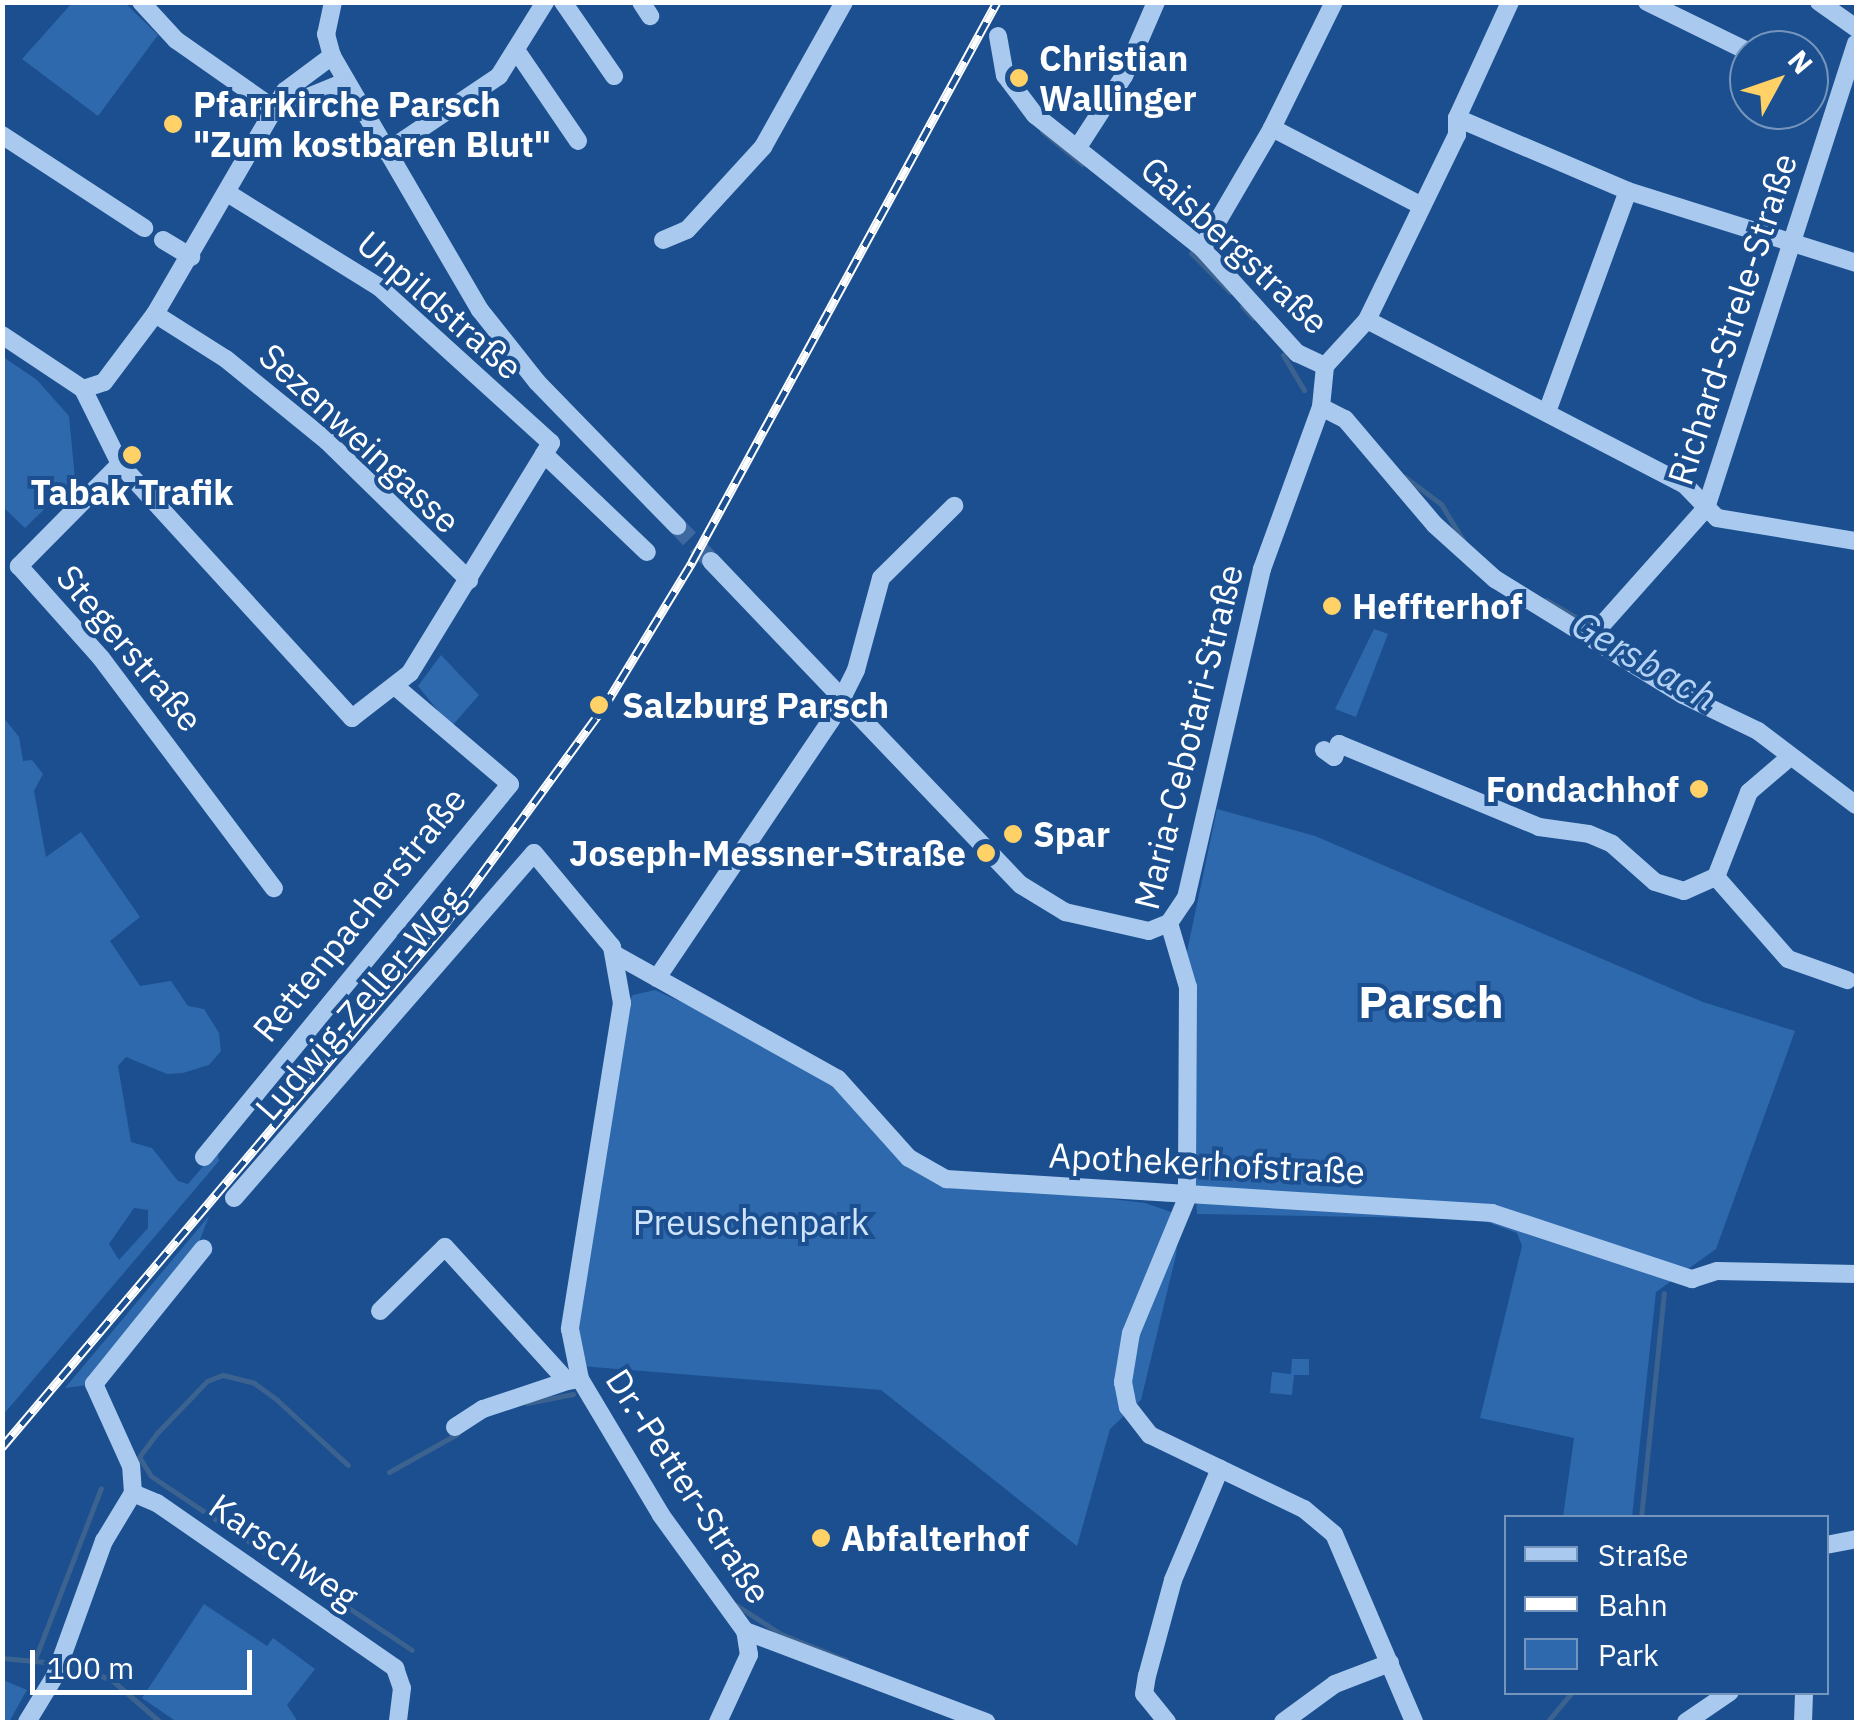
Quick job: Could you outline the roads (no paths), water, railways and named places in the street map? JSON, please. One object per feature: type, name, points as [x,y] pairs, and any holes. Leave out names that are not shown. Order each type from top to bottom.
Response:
[{"type":"street","points":[[141,2],[176,40],[276,110]]},
{"type":"street","points":[[333,2],[326,34],[332,56],[502,340],[677,526]]},
{"type":"street","points":[[386,152],[499,76],[545,2]]},
{"type":"street","points":[[563,2],[614,76]]},
{"type":"street","points":[[663,240],[687,230],[763,147],[844,2]]},
{"type":"street","points":[[1078,147],[1124,76],[1156,2]]},
{"type":"street","points":[[1202,248],[1272,128],[1334,2]]},
{"type":"street","points":[[1324,366],[1367,320],[1457,135],[1457,118],[1510,2]]},
{"type":"street","points":[[1647,2],[1684,10],[1729,39]]},
{"type":"street","points":[[1819,2],[1856,28]]},
{"type":"street","name":"Gaisbergstraße","points":[[998,36],[1005,74],[1023,100],[1202,248],[1297,352],[1324,366],[1322,407]]},
{"type":"street","name":"Richard-Strele-Straße","points":[[1598,630],[1706,508],[1856,44]]},
{"type":"street","points":[[516,50],[578,141]]},
{"type":"street","points":[[83,389],[104,382],[156,314],[294,80],[332,56]]},
{"type":"street","points":[[276,110],[345,82]]},
{"type":"street","points":[[1457,118],[1628,191],[1856,263]]},
{"type":"street","points":[[1272,128],[1422,206]]},
{"type":"street","points":[[2,135],[144,228]]},
{"type":"street","points":[[1546,412],[1628,191]]},
{"type":"street","name":"Unpildstraße","points":[[229,194],[379,286],[547,448]]},
{"type":"street","points":[[163,240],[191,257]]},
{"type":"street","name":"Sezenweingasse","points":[[156,314],[226,359],[326,441],[468,580]]},
{"type":"street","points":[[1367,320],[1685,485],[1717,518],[1856,541]]},
{"type":"street","points":[[2,334],[83,389],[120,464],[352,718],[396,686],[468,580],[547,448],[647,552]]},
{"type":"street","points":[[1322,407],[1345,419],[1472,559],[1598,630],[1790,756],[1856,805]]},
{"type":"street","name":"Maria-Cebotari-Straße","points":[[1322,407],[1270,536],[1186,898],[1169,923],[1188,987],[1187,1198],[1137,1312],[1124,1394],[1150,1435],[1304,1509],[1334,1534],[1414,1722]]},
{"type":"street","name":"Stegerstraße","points":[[120,464],[19,566],[102,658],[274,888]]},
{"type":"street","points":[[622,1003],[642,982],[657,978],[844,695],[882,578],[954,506]]},
{"type":"street","points":[[711,561],[844,695],[1030,893],[1126,930],[1169,923]]},
{"type":"street","name":"Rettenpacherstraße","points":[[204,1158],[510,784],[396,686]]},
{"type":"street","points":[[1324,750],[1334,756],[1340,744],[1539,827],[1600,839],[1670,889],[1699,888],[1716,877],[1749,792],[1790,756]]},
{"type":"street","name":"Ludwig-Zeller-Weg","points":[[234,1198],[534,853],[616,955]]},
{"type":"street","points":[[1716,877],[1788,958],[1847,980]]},
{"type":"street","name":"Apothekerhofstraße","points":[[616,955],[838,1079],[933,1175],[1187,1198],[1492,1213],[1692,1279],[1717,1271],[1856,1274]]},
{"type":"street","name":"Dr.-Petter-Straße","points":[[616,955],[622,1003],[570,1329],[573,1380],[661,1516],[745,1632],[986,1722]]},
{"type":"street","points":[[380,1311],[445,1247],[573,1380]]},
{"type":"street","points":[[27,1722],[67,1648],[104,1541],[133,1493],[130,1466],[94,1384],[202,1249]]},
{"type":"street","name":"Dr.-Petter-Straße","points":[[455,1427],[483,1409],[573,1380]]},
{"type":"street","points":[[1167,1722],[1144,1694],[1147,1676],[1173,1580],[1220,1469]]},
{"type":"street","name":"Karschweg","points":[[133,1493],[157,1503],[395,1668],[402,1688],[398,1722]]},
{"type":"street","points":[[1829,1544],[1856,1540]]},
{"type":"street","points":[[718,1722],[749,1655],[745,1632]]},
{"type":"street","points":[[1284,1722],[1335,1684],[1390,1663]]},
{"type":"street","points":[[1686,1722],[1726,1695]]},
{"type":"street","points":[[1804,1695],[1804,1722]]},
{"type":"waterway","name":"Gersbach","points":[[1042,131],[1082,164]]},
{"type":"waterway","name":"Gersbach","points":[[1191,253],[1230,292]]},
{"type":"waterway","name":"Gersbach","points":[[1242,306],[1253,318]]},
{"type":"waterway","name":"Gersbach","points":[[1283,355],[1304,390]]},
{"type":"waterway","points":[[1405,477],[1441,504],[1464,542]]},
{"type":"waterway","name":"Gersbach","points":[[1546,600],[1593,627]]},
{"type":"waterway","name":"Gersbach","points":[[1602,633],[1694,692]]},
{"type":"waterway","points":[[1641,1515],[1664,1293]]},
{"type":"waterway","points":[[266,1553],[151,1476],[139,1457],[157,1433],[207,1381],[223,1375],[254,1383],[348,1465]]},
{"type":"waterway","points":[[527,1403],[573,1394]]},
{"type":"waterway","points":[[389,1472],[457,1434]]},
{"type":"waterway","points":[[35,1659],[101,1488]]},
{"type":"waterway","points":[[275,1559],[412,1650]]},
{"type":"waterway","points":[[736,1605],[781,1634],[846,1660]]},
{"type":"waterway","points":[[2,1658],[77,1665],[113,1681],[160,1722]]},
{"type":"waterway","points":[[1547,1722],[1570,1695]]},
{"type":"tunnel","points":[[677,526],[711,561]]},
{"type":"railway","points":[[2,1447],[445,924],[604,707],[692,562],[997,2]]},
{"type":"place","name":"Christian Wallinger","points":[[1019,78]]},
{"type":"place","name":"Pfarrkirche Parsch \"Zum kostbaren Blut\"","points":[[173,124]]},
{"type":"place","name":"Tabak Trafik","points":[[132,455]]},
{"type":"place","name":"Heffterhof","points":[[1332,606]]},
{"type":"place","name":"Salzburg Parsch","points":[[599,705]]},
{"type":"place","name":"Fondachhof","points":[[1699,789]]},
{"type":"place","name":"Spar","points":[[1013,834]]},
{"type":"place","name":"Joseph-Messner-Straße","points":[[986,853]]},
{"type":"place","name":"Abfalterhof","points":[[821,1538]]},
{"type":"district","name":"Parsch","points":[[1431,1002]]},
{"type":"park label","name":"Preuschenpark","points":[[751,1222]]}]
